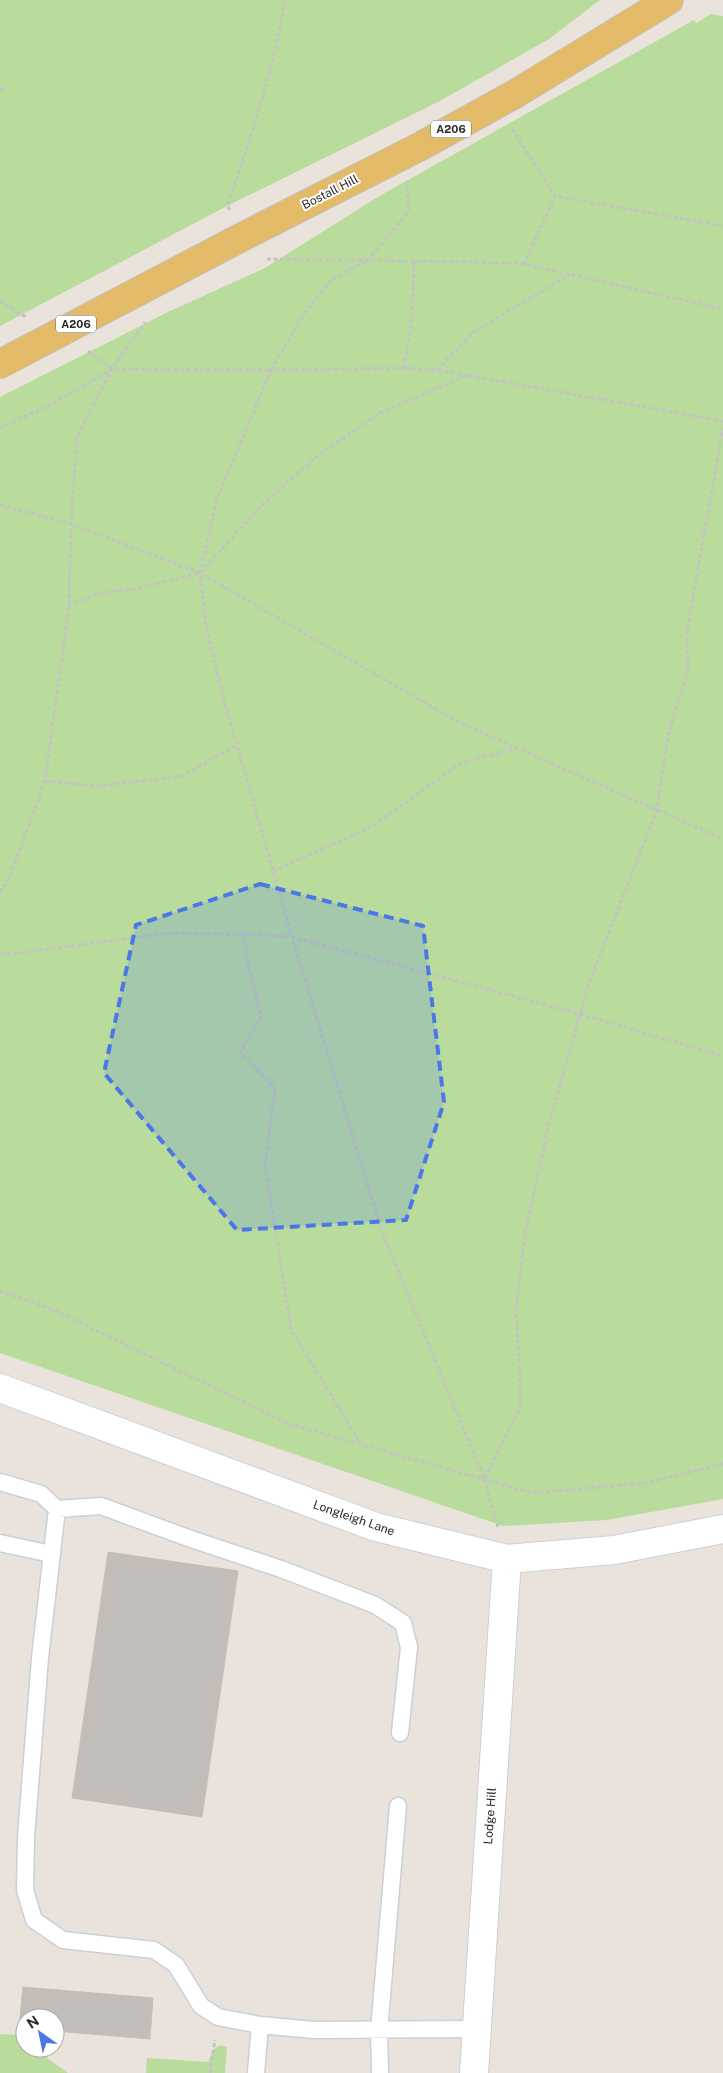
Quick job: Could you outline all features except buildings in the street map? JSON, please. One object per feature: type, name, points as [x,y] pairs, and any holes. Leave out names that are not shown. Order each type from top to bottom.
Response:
[{"type":"main road","name":"Bostall Hill","points":[[0,364],[430,141],[523,90],[661,3]]},
{"type":"street","name":"Longleigh Lane","points":[[0,1388],[376,1527],[507,1559],[614,1550],[723,1529]]},
{"type":"street","name":"Lodge Hill","points":[[474,2073],[507,1559]]},
{"type":"lane","points":[[0,1482],[41,1494],[57,1509],[101,1506],[281,1569],[375,1605],[403,1623],[408,1647],[400,1733]]},
{"type":"lane","points":[[57,1509],[55,1536],[51,1554],[26,1837],[25,1890],[34,1920],[63,1940],[154,1950],[176,1965],[201,2006],[218,2017],[260,2025],[314,2030],[476,2029]]},
{"type":"lane","points":[[0,1543],[51,1554]]},
{"type":"lane","points":[[380,2073],[379,2031],[398,1806]]},
{"type":"lane","points":[[256,2073],[260,2025]]},
{"type":"path","points":[[232,216],[227,206],[258,116],[278,43],[285,0]]},
{"type":"path","points":[[0,87],[2,90],[0,91]]},
{"type":"path","points":[[511,129],[555,196],[723,226]]},
{"type":"path","points":[[408,184],[409,211],[368,260],[331,280],[305,312],[271,370],[217,499],[200,573],[206,626],[222,693],[292,936],[382,1232],[484,1478],[507,1559]]},
{"type":"path","points":[[524,264],[555,196]]},
{"type":"path","points":[[265,259],[524,264],[723,309]]},
{"type":"path","points":[[404,368],[412,319],[414,261]]},
{"type":"path","points":[[437,370],[474,332],[570,275]]},
{"type":"path","points":[[0,892],[8,881],[45,781],[69,606],[71,524],[77,436],[112,369],[148,318]]},
{"type":"path","points":[[0,428],[56,402],[112,369],[271,370],[404,368],[437,370],[723,421]]},
{"type":"path","points":[[69,606],[100,592],[134,589],[200,573],[264,502],[316,457],[380,413],[466,376]]},
{"type":"path","points":[[484,1478],[521,1405],[516,1307],[525,1234],[549,1123],[589,983],[657,810],[668,735],[688,671],[687,631],[723,428]]},
{"type":"path","points":[[0,505],[71,524],[200,573],[460,724],[723,839]]},
{"type":"path","points":[[45,781],[96,786],[182,776],[237,745]]},
{"type":"path","points":[[274,871],[373,826],[459,764],[517,748]]},
{"type":"path","points":[[0,954],[168,933],[292,936],[580,1014],[723,1056]]},
{"type":"path","points":[[243,934],[261,1017],[240,1052],[275,1088],[265,1165],[291,1329],[361,1444]]},
{"type":"path","points":[[0,1291],[54,1310],[289,1424],[532,1493],[645,1483],[723,1464]]},
{"type":"path","points":[[210,2073],[218,2017]]},
{"type":"highlighted area","points":[[260,884],[423,926],[444,1102],[406,1220],[237,1230],[104,1073],[136,925]]},
{"type":"green space","points":[[0,0],[600,0],[549,39],[440,101],[227,206],[0,326]]},
{"type":"green space","points":[[711,14],[723,16],[723,1499],[607,1520],[503,1526],[0,1353],[0,397],[168,312],[265,268],[381,195],[694,20],[696,23]]},
{"type":"green space","points":[[0,2034],[15,2035],[15,2058],[48,2058],[68,2073],[0,2073]]},
{"type":"green space","points":[[220,2045],[227,2047],[225,2073],[146,2073],[147,2058],[208,2062],[213,2050]]}]
